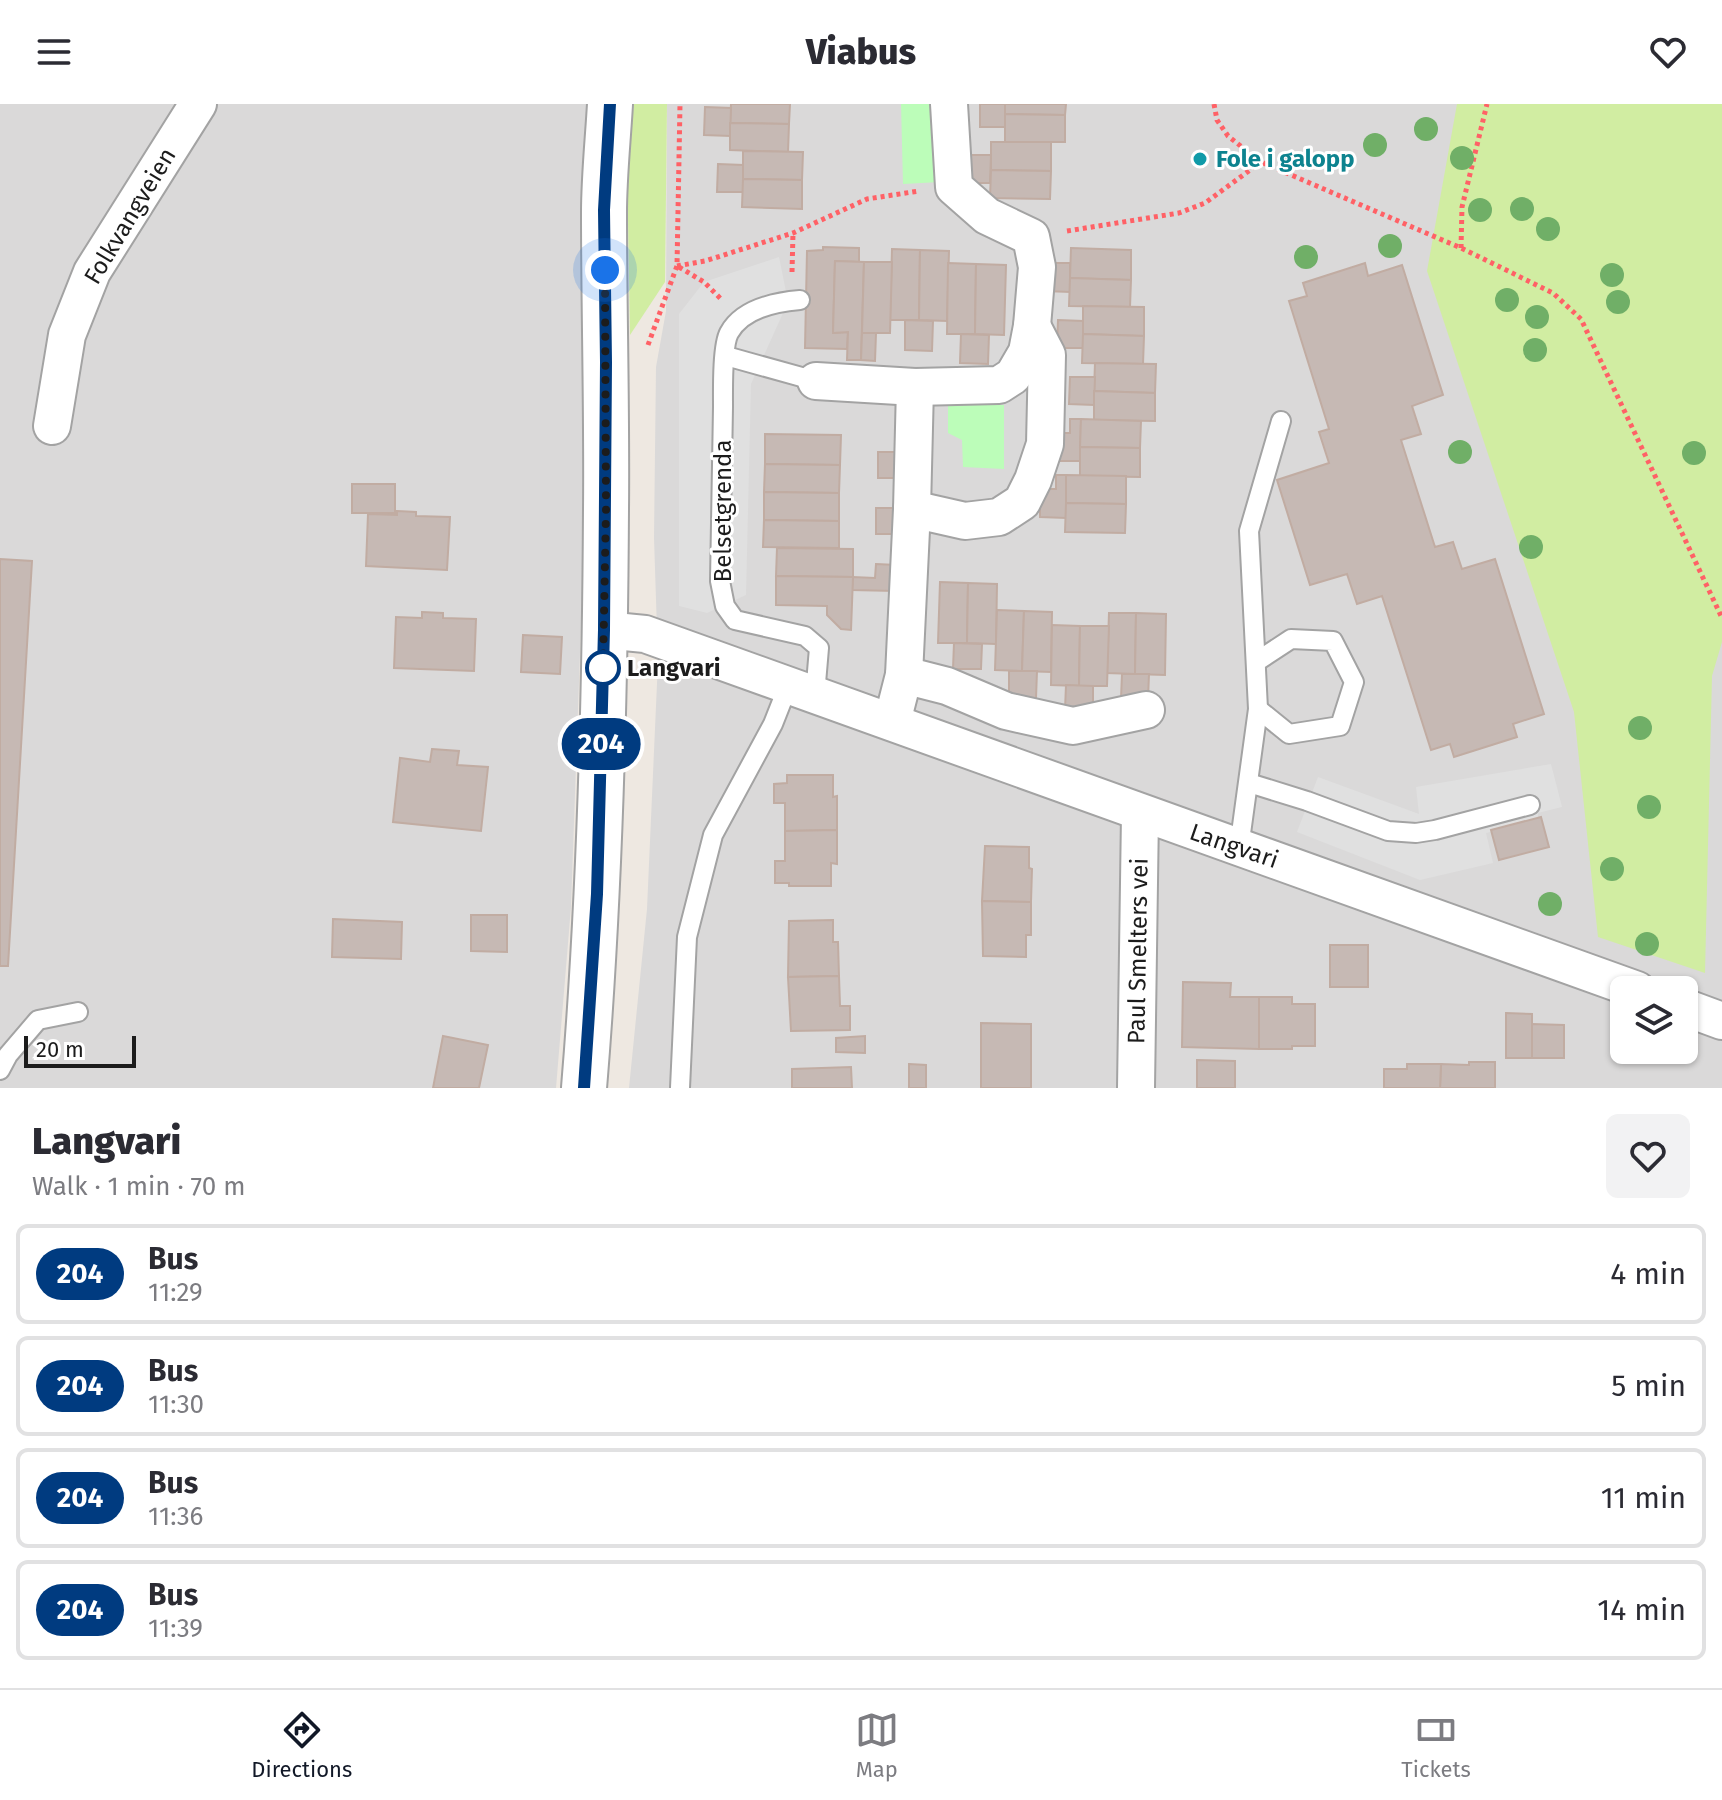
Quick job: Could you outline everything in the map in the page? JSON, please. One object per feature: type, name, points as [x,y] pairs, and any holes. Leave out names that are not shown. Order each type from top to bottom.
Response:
[{"type":"street","name":"Folkvangveien","points":[[52,426],[67,335],[92,272],[198,104]]},
{"type":"street","points":[[584,1088],[596,907],[604,630],[604,210],[610,104]]},
{"type":"street","points":[[816,381],[915,387],[999,385],[1013,376],[1027,352],[1037,267],[1031,237],[987,216],[954,187],[949,104]]},
{"type":"street","points":[[912,509],[965,521],[999,517],[1022,502],[1045,444],[1047,355],[1032,326]]},
{"type":"street","points":[[892,722],[904,675],[915,387]]},
{"type":"street","name":"Langvari","points":[[604,630],[645,634],[1610,980]]},
{"type":"street","points":[[904,675],[947,686],[1006,711],[1073,726],[1146,710]]},
{"type":"street","name":"Paul Smelters vei","points":[[1136,1088],[1140,814]]},
{"type":"street","points":[[1698,1012],[1722,1021]]},
{"type":"lane","points":[[741,320],[778,301],[795,300]]},
{"type":"lane","name":"Belsetgrenda","points":[[741,320],[728,334],[726,356],[720,581],[725,606],[735,620],[805,636],[819,648],[801,690]]},
{"type":"lane","points":[[726,356],[816,381]]},
{"type":"lane","points":[[1239,848],[1258,709],[1249,531],[1281,421]]},
{"type":"lane","points":[[1256,662],[1291,639],[1333,641],[1354,682],[1340,726],[1289,734],[1258,709]]},
{"type":"lane","points":[[680,1088],[687,937],[713,835],[773,724],[801,690]]},
{"type":"lane","points":[[1249,783],[1388,831],[1416,833],[1435,830],[1530,805]]},
{"type":"lane","points":[[0,1070],[8,1055],[38,1020],[78,1012]]},
{"type":"path","points":[[645,354],[677,266],[680,104]]},
{"type":"path","points":[[1214,104],[1217,120],[1228,136],[1261,162],[1461,248],[1553,293],[1581,319],[1722,618]]},
{"type":"path","points":[[1461,248],[1462,207],[1487,104]]},
{"type":"path","points":[[1031,237],[1179,213],[1205,203],[1261,162]]},
{"type":"path","points":[[677,266],[705,261],[793,233],[867,199],[954,187]]},
{"type":"path","points":[[793,233],[795,300]]},
{"type":"path","points":[[677,266],[704,282],[741,320]]},
{"type":"shaded area","points":[[0,104],[587,104],[585,512],[571,907],[556,1088],[0,1088]]},
{"type":"shaded area","points":[[667,104],[1722,104],[1722,1088],[629,1088],[647,909],[658,661],[654,538],[656,367],[666,311]]},
{"type":"shaded area","points":[[779,257],[788,302],[751,384],[746,595],[707,613],[679,606],[679,314],[704,282]]},
{"type":"shaded area","points":[[1551,764],[1562,807],[1538,813],[1538,822],[1486,833],[1493,863],[1420,880],[1297,832],[1318,777],[1419,814],[1416,787]]},
{"type":"green space","points":[[634,104],[667,104],[665,282],[630,335],[627,162]]},
{"type":"green space","points":[[901,104],[938,104],[940,182],[903,184]]},
{"type":"green space","points":[[1457,104],[1722,104],[1722,642],[1712,676],[1705,973],[1598,937],[1574,712],[1427,271]]},
{"type":"green space","points":[[948,404],[1004,405],[1004,469],[963,467],[962,440],[948,433]]},
{"type":"building","points":[[731,104],[790,104],[789,124],[730,123]]},
{"type":"building","points":[[980,104],[1005,104],[1005,127],[980,127]]},
{"type":"building","points":[[1005,104],[1066,104],[1065,115],[1005,114]]},
{"type":"building","points":[[705,107],[731,108],[730,136],[704,135]]},
{"type":"building","points":[[1005,114],[1065,115],[1065,142],[1005,142]]},
{"type":"building","points":[[730,123],[789,124],[788,152],[730,150]]},
{"type":"building","points":[[991,142],[1051,142],[1051,171],[991,170]]},
{"type":"building","points":[[743,151],[803,152],[802,180],[743,179]]},
{"type":"building","points":[[965,155],[991,155],[990,183],[965,183]]},
{"type":"building","points":[[718,164],[743,165],[743,192],[717,192]]},
{"type":"building","points":[[991,170],[1051,171],[1050,199],[990,198]]},
{"type":"building","points":[[743,179],[802,180],[802,209],[742,207]]},
{"type":"building","points":[[823,247],[859,248],[859,262],[835,261],[833,333],[848,332],[847,349],[805,348],[807,251],[823,250]]},
{"type":"building","points":[[1071,248],[1131,250],[1131,280],[1070,278]]},
{"type":"building","points":[[892,249],[920,250],[919,320],[890,320]]},
{"type":"building","points":[[920,250],[949,251],[947,321],[919,320]]},
{"type":"building","points":[[835,261],[864,262],[861,360],[847,360],[848,332],[833,333]]},
{"type":"building","points":[[864,262],[892,262],[890,333],[862,333]]},
{"type":"building","points":[[948,263],[976,264],[975,334],[947,334]]},
{"type":"building","points":[[1045,263],[1070,263],[1070,292],[1045,291]]},
{"type":"building","points":[[1365,263],[1368,276],[1402,265],[1443,395],[1412,406],[1421,434],[1401,440],[1435,547],[1453,542],[1462,569],[1495,559],[1544,714],[1513,724],[1517,737],[1454,757],[1450,744],[1431,750],[1382,596],[1357,604],[1347,574],[1310,585],[1277,480],[1329,463],[1319,432],[1329,429],[1289,301],[1307,296],[1303,283]]},
{"type":"building","points":[[976,264],[1006,265],[1004,335],[975,334]]},
{"type":"building","points":[[1070,278],[1131,280],[1130,307],[1069,306]]},
{"type":"building","points":[[1083,306],[1144,307],[1144,336],[1083,334]]},
{"type":"building","points":[[905,320],[933,321],[932,351],[905,350]]},
{"type":"building","points":[[1058,320],[1083,321],[1083,348],[1057,348]]},
{"type":"building","points":[[862,333],[876,333],[875,361],[861,360]]},
{"type":"building","points":[[961,334],[989,335],[988,364],[960,363]]},
{"type":"building","points":[[1083,334],[1144,336],[1143,364],[1082,363]]},
{"type":"building","points":[[1095,363],[1156,364],[1155,393],[1094,391]]},
{"type":"building","points":[[1070,377],[1095,377],[1094,405],[1069,404]]},
{"type":"building","points":[[1094,391],[1155,393],[1155,421],[1094,420]]},
{"type":"building","points":[[1070,419],[1081,419],[1080,461],[1054,461],[1055,433],[1070,433]]},
{"type":"building","points":[[1081,419],[1141,421],[1140,448],[1080,447]]},
{"type":"building","points":[[765,434],[841,435],[840,465],[765,464]]},
{"type":"building","points":[[1080,447],[1140,448],[1140,477],[1080,476]]},
{"type":"building","points":[[878,452],[898,452],[898,478],[878,478]]},
{"type":"building","points":[[765,464],[840,465],[839,493],[764,492]]},
{"type":"building","points":[[1056,475],[1066,475],[1066,518],[1040,517],[1040,489],[1056,489]]},
{"type":"building","points":[[1066,475],[1126,476],[1126,504],[1066,503]]},
{"type":"building","points":[[352,484],[395,484],[395,513],[352,513]]},
{"type":"building","points":[[764,492],[839,493],[839,521],[764,520]]},
{"type":"building","points":[[1066,503],[1126,504],[1125,533],[1065,532]]},
{"type":"building","points":[[876,508],[896,508],[896,534],[876,534]]},
{"type":"building","points":[[397,511],[416,512],[416,516],[450,517],[447,570],[366,566],[368,514],[397,515]]},
{"type":"building","points":[[764,520],[839,521],[839,548],[763,547]]},
{"type":"building","points":[[777,548],[853,549],[853,577],[776,576]]},
{"type":"building","points":[[0,559],[32,561],[8,966],[0,966]]},
{"type":"building","points":[[876,564],[896,565],[895,591],[852,590],[853,577],[875,578]]},
{"type":"building","points":[[776,576],[853,577],[851,630],[841,629],[827,615],[827,606],[776,605]]},
{"type":"building","points":[[940,582],[968,583],[967,643],[938,643]]},
{"type":"building","points":[[968,583],[997,584],[996,644],[967,643]]},
{"type":"building","points":[[997,610],[1024,611],[1022,671],[995,670]]},
{"type":"building","points":[[1024,611],[1052,612],[1051,672],[1022,671]]},
{"type":"building","points":[[422,612],[443,613],[443,618],[476,619],[474,671],[394,668],[396,617],[422,618]]},
{"type":"building","points":[[1109,613],[1136,613],[1135,674],[1107,673]]},
{"type":"building","points":[[1136,613],[1166,614],[1165,675],[1135,674]]},
{"type":"building","points":[[1052,625],[1080,626],[1079,686],[1051,685]]},
{"type":"building","points":[[1080,626],[1109,626],[1107,686],[1079,686]]},
{"type":"building","points":[[523,635],[562,637],[560,674],[521,672]]},
{"type":"building","points":[[954,643],[982,644],[981,669],[953,669]]},
{"type":"building","points":[[1009,671],[1037,671],[1036,698],[1009,697]]},
{"type":"building","points":[[1122,674],[1149,674],[1148,699],[1121,699]]},
{"type":"building","points":[[1066,685],[1093,686],[1093,711],[1065,710]]},
{"type":"building","points":[[432,749],[459,751],[457,765],[488,767],[481,831],[393,822],[400,758],[430,762]]},
{"type":"building","points":[[787,775],[833,775],[833,797],[837,796],[837,830],[785,831],[785,803],[774,803],[774,784],[787,783]]},
{"type":"building","points":[[1541,817],[1549,847],[1499,860],[1491,830]]},
{"type":"building","points":[[837,830],[837,864],[831,863],[831,886],[775,883],[775,861],[785,861],[785,831]]},
{"type":"building","points":[[985,846],[1029,847],[1031,902],[982,901]]},
{"type":"building","points":[[982,901],[1031,902],[1031,935],[1026,935],[1026,957],[983,956]]},
{"type":"building","points":[[471,915],[507,915],[507,952],[471,951]]},
{"type":"building","points":[[333,919],[402,922],[401,959],[332,957]]},
{"type":"building","points":[[833,920],[833,942],[838,942],[839,976],[788,977],[789,921]]},
{"type":"building","points":[[1330,945],[1368,945],[1368,987],[1330,987]]},
{"type":"building","points":[[839,976],[840,1006],[850,1006],[850,1030],[791,1031],[788,977]]},
{"type":"building","points":[[1183,982],[1231,983],[1230,997],[1259,997],[1259,1049],[1182,1047]]},
{"type":"building","points":[[1259,997],[1292,997],[1292,1004],[1315,1004],[1315,1046],[1259,1049]]},
{"type":"building","points":[[1506,1013],[1532,1014],[1532,1058],[1506,1058]]},
{"type":"building","points":[[981,1023],[1031,1024],[1031,1088],[981,1088]]},
{"type":"building","points":[[1532,1024],[1564,1025],[1564,1058],[1532,1058]]},
{"type":"building","points":[[443,1036],[488,1045],[479,1088],[433,1088]]},
{"type":"building","points":[[865,1036],[865,1053],[836,1052],[836,1038]]},
{"type":"building","points":[[1197,1060],[1235,1061],[1235,1088],[1197,1088]]},
{"type":"building","points":[[1469,1062],[1495,1062],[1495,1088],[1440,1088],[1441,1064],[1469,1065]]},
{"type":"building","points":[[909,1064],[926,1065],[926,1088],[909,1088]]},
{"type":"building","points":[[1407,1064],[1441,1064],[1440,1088],[1384,1088],[1384,1069],[1407,1069]]},
{"type":"building","points":[[851,1067],[852,1088],[792,1088],[792,1069]]},
{"type":"bus line","name":"204","points":[[584,1088],[597,894],[604,630],[604,210],[610,104]]},
{"type":"place","name":"Fole i galopp","points":[[1200,159]]},
{"type":"place","name":"Langvari","points":[[603,668]]},
{"type":"route","points":[[603,668],[605,270]]}]
